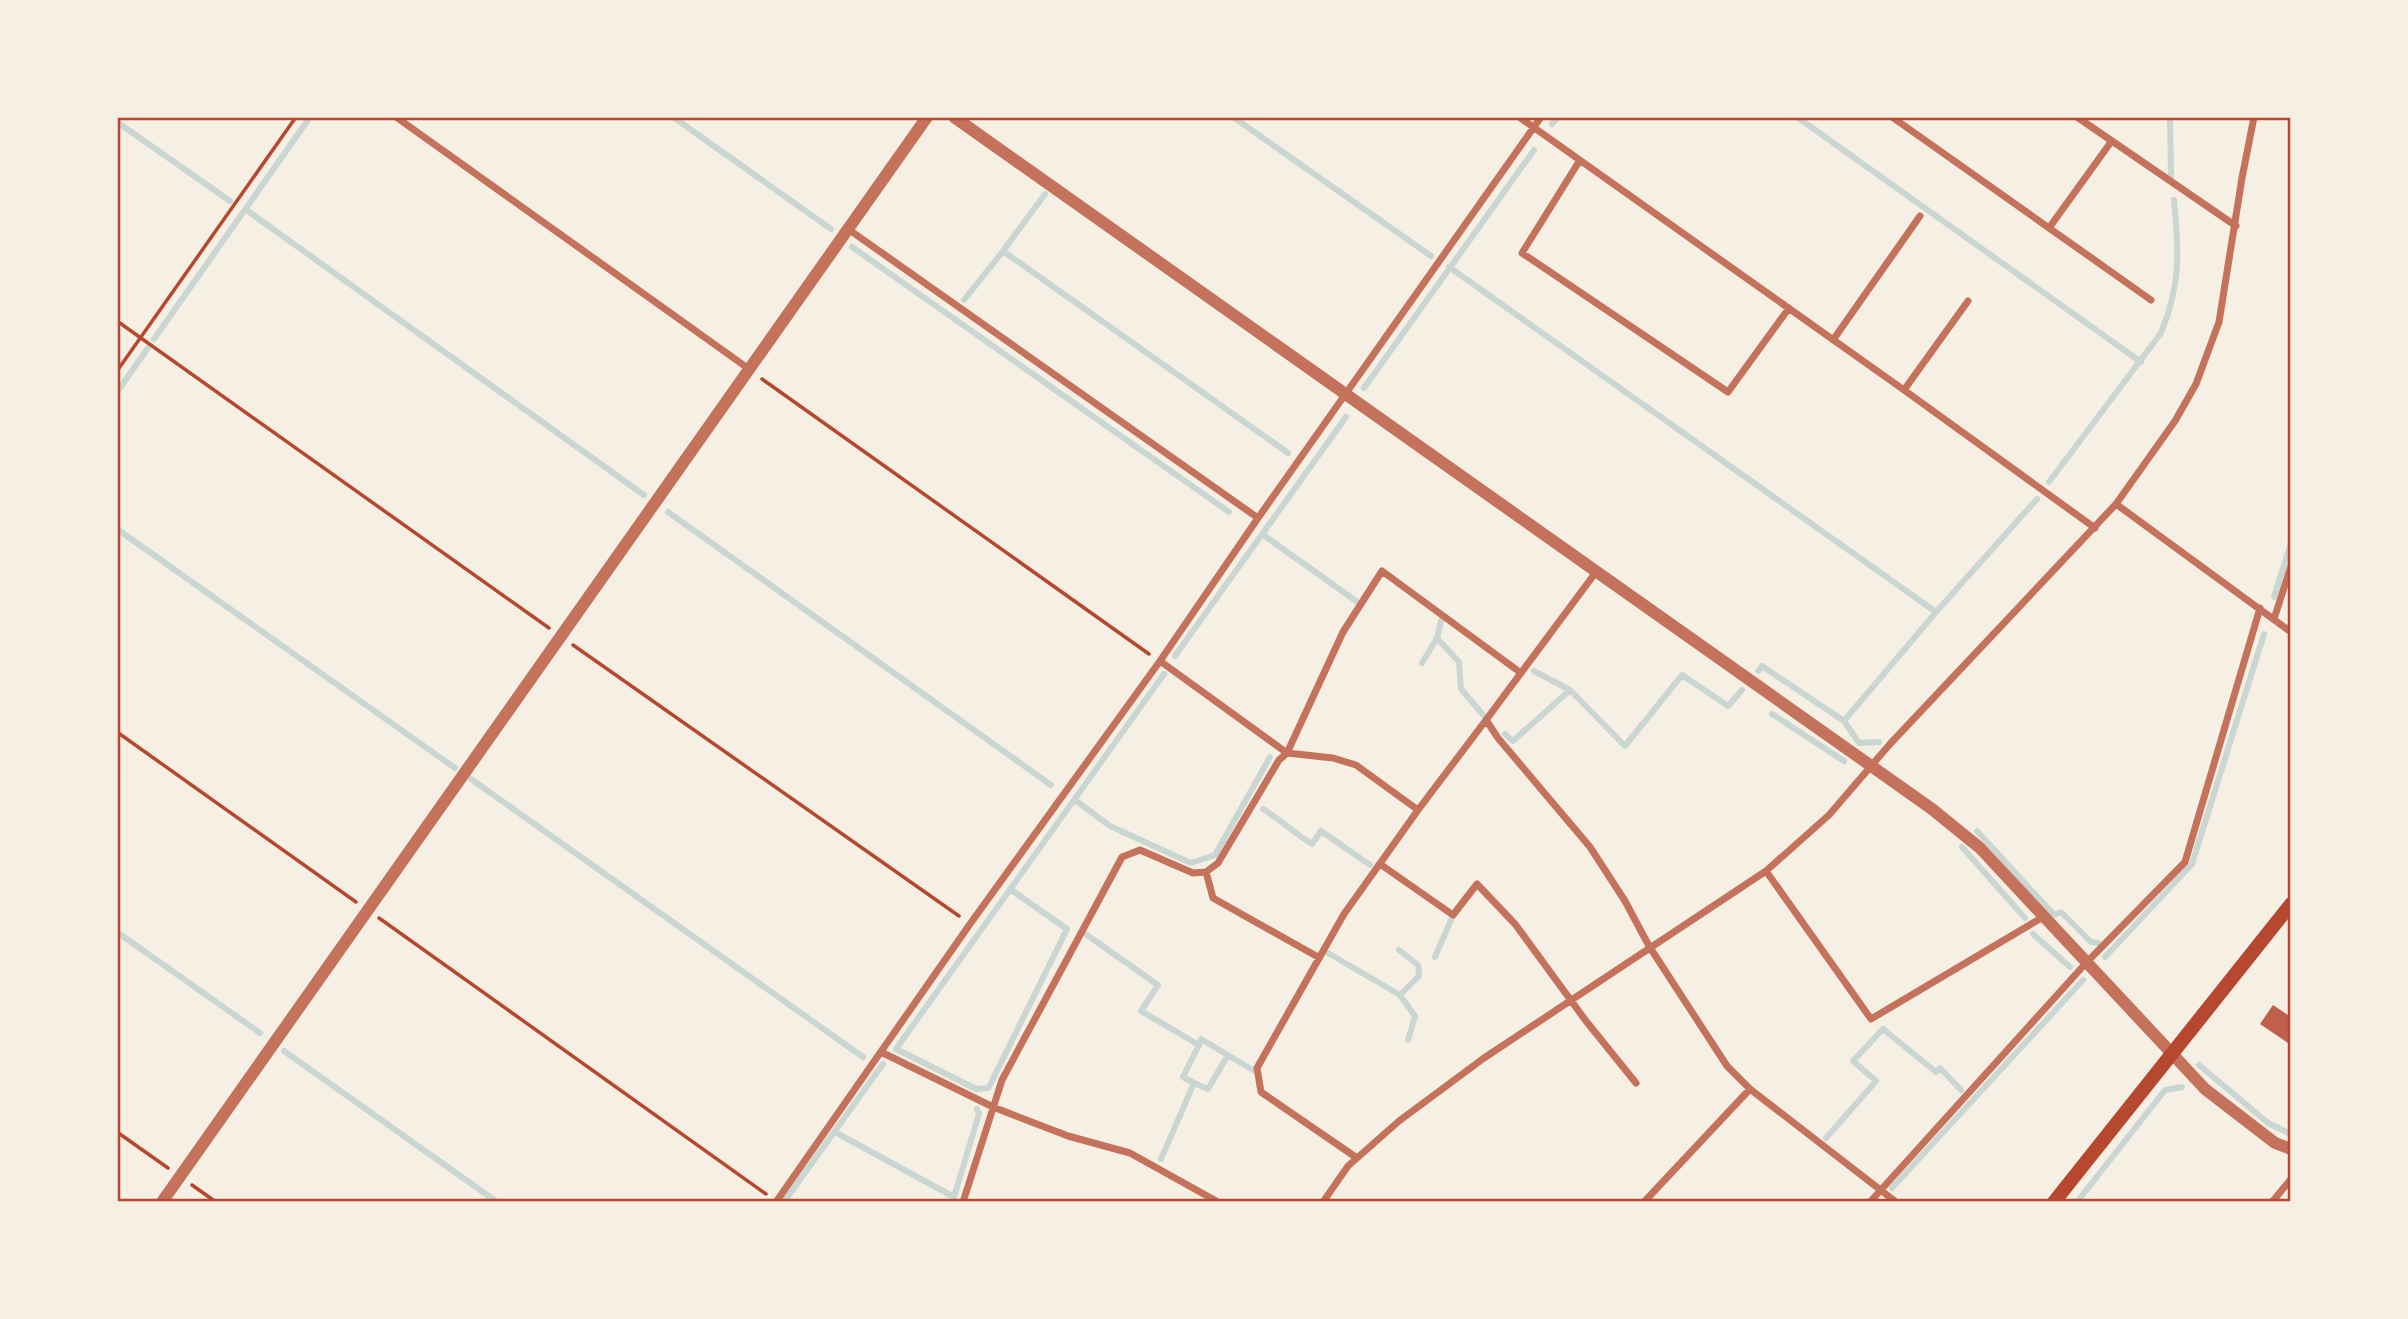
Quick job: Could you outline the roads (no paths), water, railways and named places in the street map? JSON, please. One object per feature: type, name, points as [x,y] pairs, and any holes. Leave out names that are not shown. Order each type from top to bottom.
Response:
[{"type":"main road","points":[[2054,1202],[2291,904]]},
{"type":"street","points":[[396,117],[749,369]]},
{"type":"street","points":[[162,1202],[927,117]]},
{"type":"street","points":[[954,117],[1932,809],[1980,848],[2204,1089],[2275,1143],[2291,1150]]},
{"type":"street","points":[[1519,117],[2095,528]]},
{"type":"street","points":[[776,1202],[1541,117]]},
{"type":"street","points":[[1892,117],[2151,300]]},
{"type":"street","points":[[2077,117],[2236,226]]},
{"type":"street","points":[[1323,1202],[1348,1166],[1410,1113],[1484,1058],[1766,871],[1829,815],[2116,504],[2175,421],[2196,384],[2219,322],[2254,117]]},
{"type":"street","points":[[2049,228],[2110,142]]},
{"type":"street","points":[[1580,160],[1522,253],[1728,392],[1789,308]]},
{"type":"street","points":[[1833,340],[1920,216]]},
{"type":"street","points":[[848,229],[1258,518]]},
{"type":"street","points":[[1904,390],[1968,301]]},
{"type":"street","points":[[2116,504],[2291,632]]},
{"type":"street","points":[[2274,620],[2291,566]]},
{"type":"street","points":[[963,1202],[1002,1080],[1122,857],[1140,850],[1193,873],[1206,872],[1218,863],[1279,760],[1287,753],[1343,632],[1381,571],[1521,673]]},
{"type":"street","points":[[1357,1158],[1261,1092],[1257,1068],[1344,914],[1418,810],[1596,572]]},
{"type":"street","points":[[1870,1202],[2087,963],[2185,862],[2260,608]]},
{"type":"street","points":[[1160,661],[1287,753],[1333,758],[1356,765],[1418,810]]},
{"type":"street","points":[[1486,720],[1498,738],[1590,847],[1727,1066],[1750,1089],[1896,1202]]},
{"type":"street","points":[[1380,864],[1453,915],[1477,884],[1515,924],[1570,1000],[1636,1083]]},
{"type":"street","points":[[1766,871],[1871,1018],[2043,917]]},
{"type":"street","points":[[1206,872],[1213,898],[1318,957]]},
{"type":"street","points":[[881,1052],[993,1107],[1068,1136],[1130,1153],[1218,1202]]},
{"type":"street","points":[[1643,1202],[1750,1089]]},
{"type":"street","points":[[2272,1202],[2291,1179]]},
{"type":"waterway","points":[[154,339],[310,117]]},
{"type":"waterway","points":[[673,117],[831,229]]},
{"type":"waterway","points":[[1233,117],[1431,256]]},
{"type":"waterway","points":[[1552,124],[1558,117]]},
{"type":"waterway","points":[[1797,117],[2141,362]]},
{"type":"waterway","points":[[2170,117],[2171,176]]},
{"type":"waterway","points":[[117,122],[230,201]]},
{"type":"waterway","points":[[1364,388],[1534,150]]},
{"type":"waterway","points":[[1003,251],[1045,194]]},
{"type":"waterway","points":[[2049,482],[2161,333],[2172,299],[2177,268],[2174,200]]},
{"type":"waterway","points":[[245,209],[644,495]]},
{"type":"waterway","points":[[852,247],[1229,512]]},
{"type":"waterway","points":[[964,300],[1003,251],[1288,453]]},
{"type":"waterway","points":[[1449,267],[1936,612],[1844,721]]},
{"type":"waterway","points":[[117,392],[148,348]]},
{"type":"waterway","points":[[1175,656],[1346,417]]},
{"type":"waterway","points":[[1936,612],[2037,499]]},
{"type":"waterway","points":[[668,512],[1051,785]]},
{"type":"waterway","points":[[117,529],[455,768]]},
{"type":"waterway","points":[[1262,534],[1356,601]]},
{"type":"waterway","points":[[2274,597],[2291,543]]},
{"type":"waterway","points":[[1422,663],[1437,638],[1441,621]]},
{"type":"waterway","points":[[2105,957],[2192,864],[2264,634]]},
{"type":"waterway","points":[[1437,638],[1459,662],[1461,689],[1484,716]]},
{"type":"waterway","points":[[1758,671],[1762,666],[1844,721],[1859,743],[1879,742]]},
{"type":"waterway","points":[[1534,671],[1570,690]]},
{"type":"waterway","points":[[988,1088],[976,1089],[896,1049],[1164,674]]},
{"type":"waterway","points":[[1505,734],[1513,741],[1570,690],[1625,746],[1682,675],[1728,706],[1742,690]]},
{"type":"waterway","points":[[1772,714],[1844,761]]},
{"type":"waterway","points":[[1075,800],[1110,826],[1191,863],[1215,855],[1270,757]]},
{"type":"waterway","points":[[471,779],[863,1057]]},
{"type":"waterway","points":[[1263,809],[1312,844],[1321,831],[1370,865]]},
{"type":"waterway","points":[[1977,831],[2054,915],[2061,912],[2091,942],[2098,943]]},
{"type":"waterway","points":[[1962,847],[2025,918]]},
{"type":"waterway","points":[[989,1087],[1067,929],[1010,889]]},
{"type":"waterway","points":[[1435,957],[1451,920]]},
{"type":"waterway","points":[[117,932],[260,1033]]},
{"type":"waterway","points":[[2033,934],[2070,967]]},
{"type":"waterway","points":[[1087,935],[1158,985],[1141,1011],[1199,1045],[1201,1039],[1253,1070]]},
{"type":"waterway","points":[[1399,950],[1418,965],[1419,976],[1400,995]]},
{"type":"waterway","points":[[1328,953],[1400,995],[1415,1016],[1408,1040]]},
{"type":"waterway","points":[[1892,1188],[2083,980]]},
{"type":"waterway","points":[[1826,1138],[1876,1081],[1853,1061],[1883,1029],[1936,1072],[1940,1068],[1961,1090]]},
{"type":"waterway","points":[[1161,1159],[1194,1083],[1183,1077],[1199,1045]]},
{"type":"waterway","points":[[284,1051],[497,1202]]},
{"type":"waterway","points":[[1194,1083],[1208,1089],[1228,1055]]},
{"type":"waterway","points":[[786,1199],[883,1064]]},
{"type":"waterway","points":[[2199,1065],[2268,1123],[2291,1134]]},
{"type":"waterway","points":[[2077,1202],[2165,1090],[2182,1087]]},
{"type":"waterway","points":[[835,1132],[954,1197],[979,1114],[977,1109]]}]
